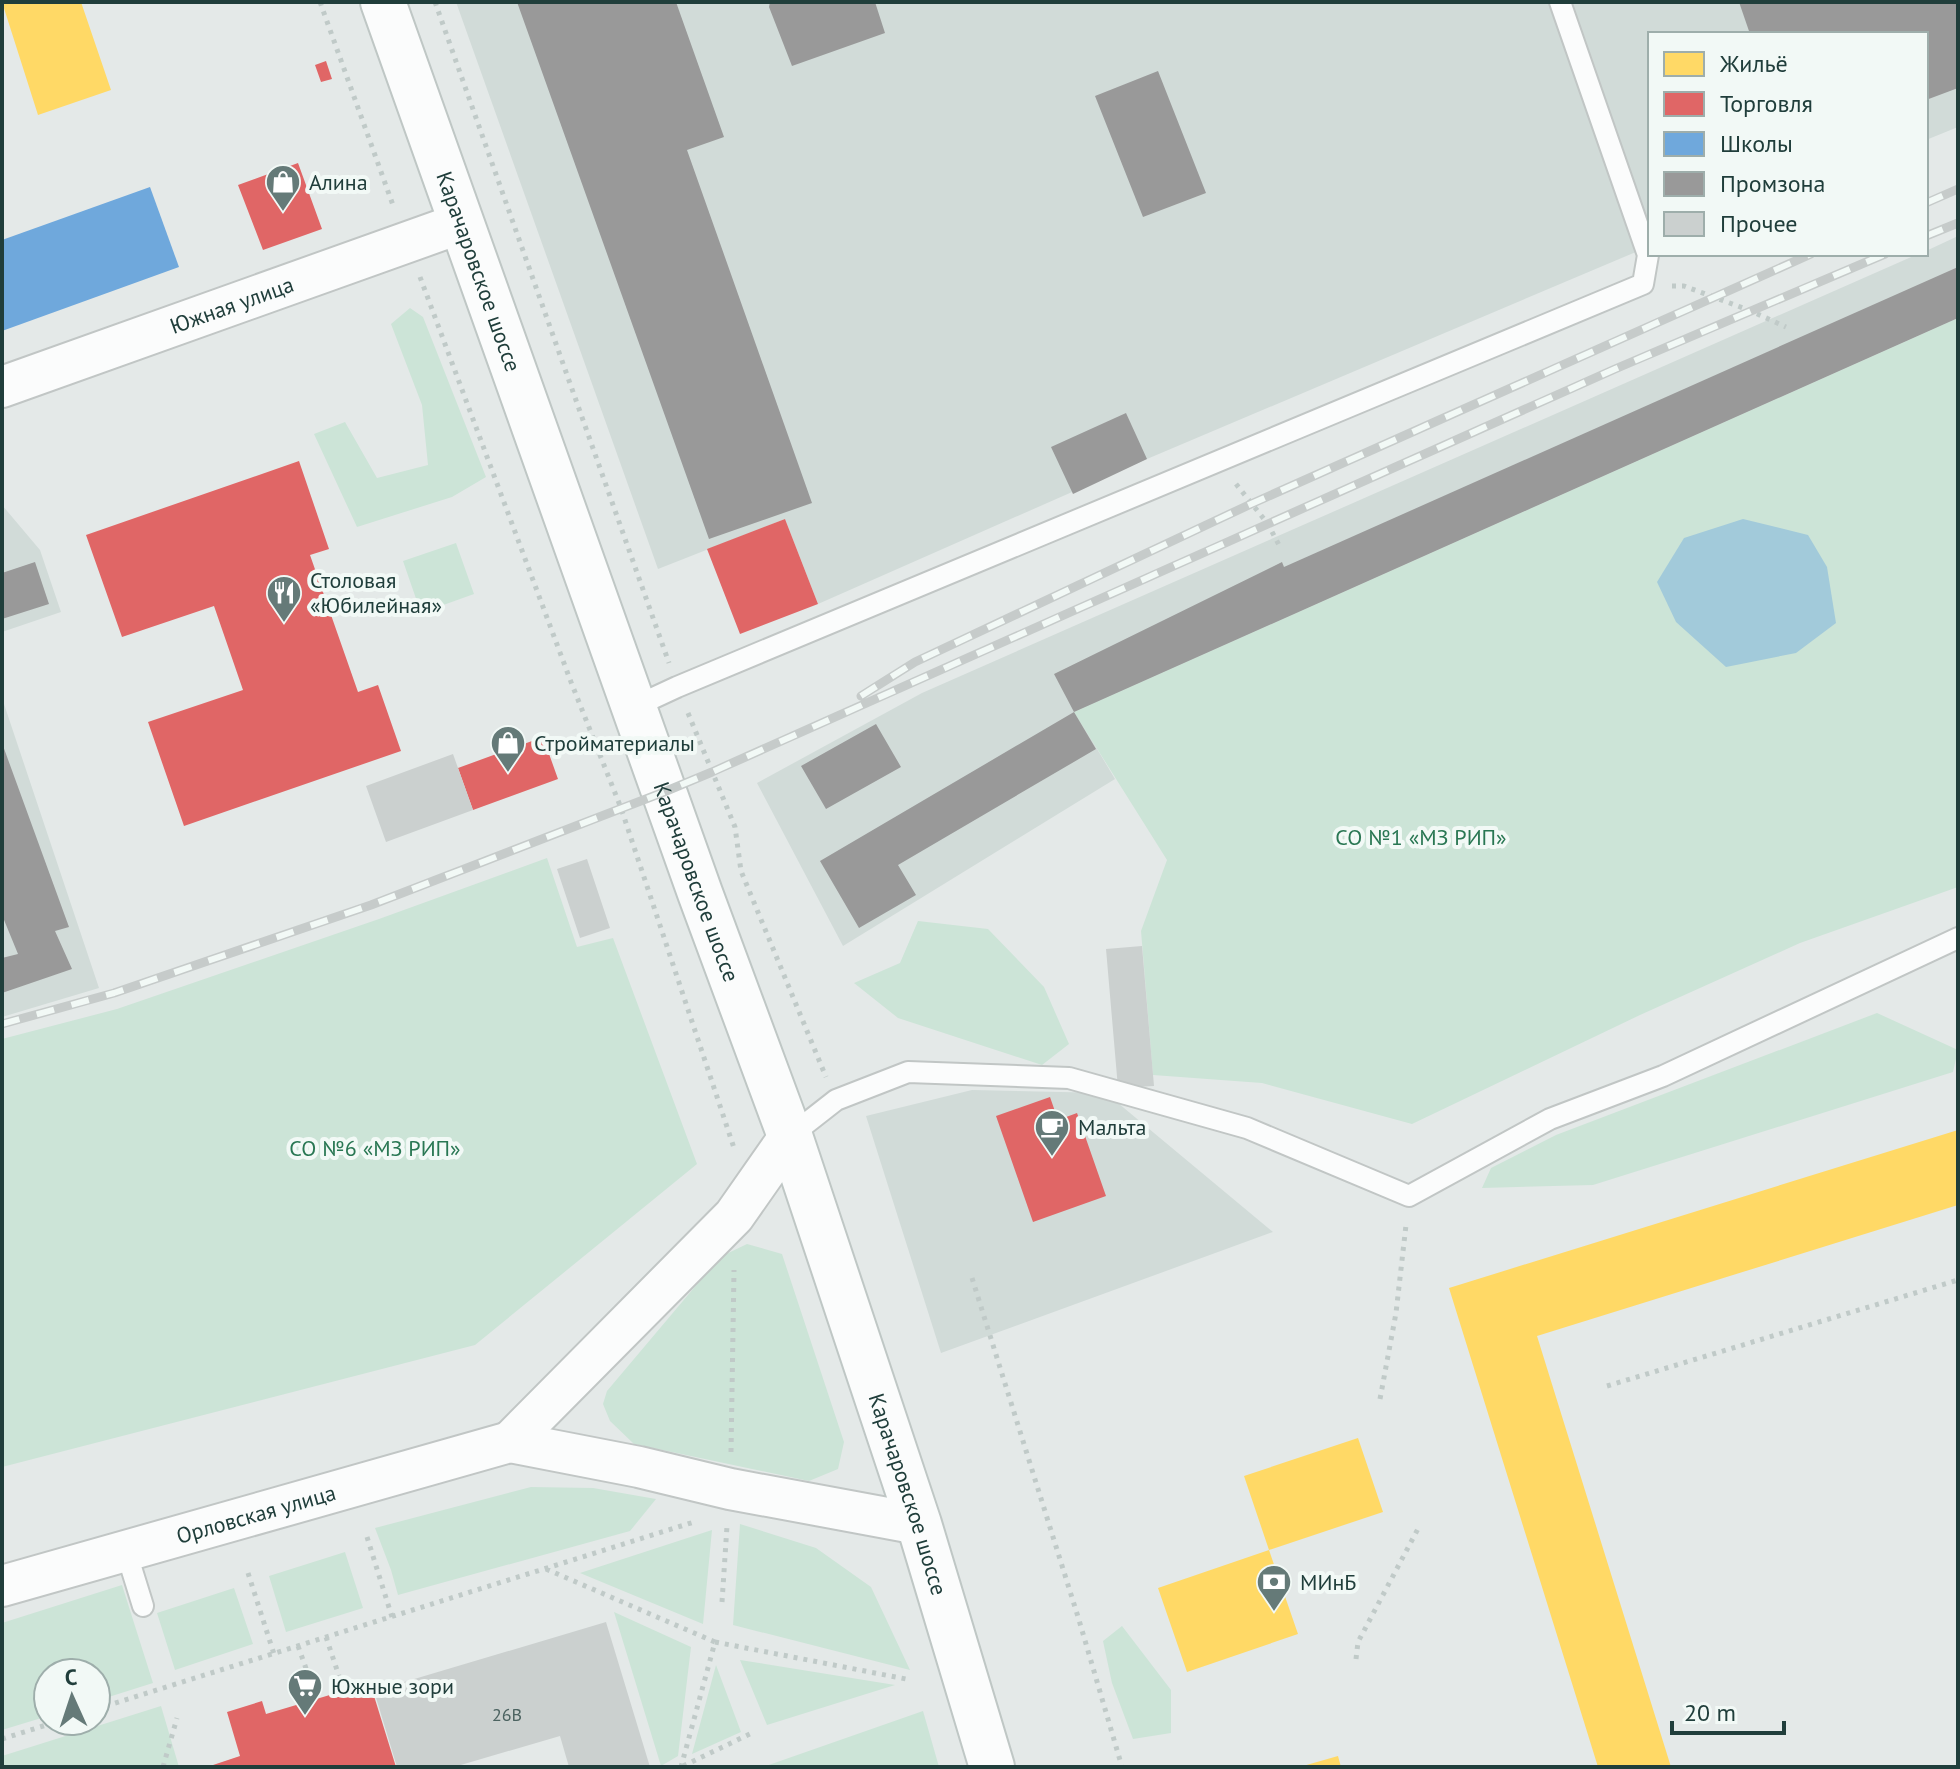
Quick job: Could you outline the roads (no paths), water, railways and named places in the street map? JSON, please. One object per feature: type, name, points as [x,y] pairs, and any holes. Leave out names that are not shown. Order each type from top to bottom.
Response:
[{"type":"street","name":"Карачаровское шоссе","points":[[383,2],[790,1136],[919,1524],[992,1767]]},
{"type":"street","name":"Южная улица","points":[[2,387],[461,223]]},
{"type":"street","name":"Орловская улица","points":[[510,1442],[734,1216],[790,1136]]},
{"type":"street","name":"Орловская улица","points":[[2,1586],[510,1442],[639,1467],[729,1500],[919,1524]]},
{"type":"lane","points":[[634,707],[1643,284],[1648,255],[1560,2]]},
{"type":"lane","points":[[790,1136],[836,1100],[908,1072],[1069,1078],[1247,1128],[1409,1196],[1550,1119],[1663,1076],[1958,938]]},
{"type":"lane","points":[[126,1551],[143,1606]]},
{"type":"water","points":[[1743,519],[1808,535],[1827,567],[1836,623],[1796,653],[1726,667],[1676,622],[1657,582],[1684,538]]},
{"type":"railway","points":[[1928,202],[1958,189]]},
{"type":"railway","points":[[1928,235],[1958,223]]},
{"type":"railway","points":[[861,696],[915,662],[1251,504],[1807,256]]},
{"type":"railway","points":[[2,1024],[114,993],[371,905],[664,792],[1615,369],[1880,256]]},
{"type":"place","name":"Алина","points":[[283,213]]},
{"type":"place","name":"Столовая «Юбилейная»","points":[[284,624]]},
{"type":"place","name":"Стройматериалы","points":[[508,774]]},
{"type":"place","name":"Мальта","points":[[1052,1158]]},
{"type":"place","name":"МИнБ","points":[[1274,1613]]},
{"type":"place","name":"Южные зори","points":[[305,1717]]},
{"type":"park label","name":"СО №1 «МЗ РИП»","points":[[1421,837]]},
{"type":"park label","name":"СО №6 «МЗ РИП»","points":[[375,1148]]}]
